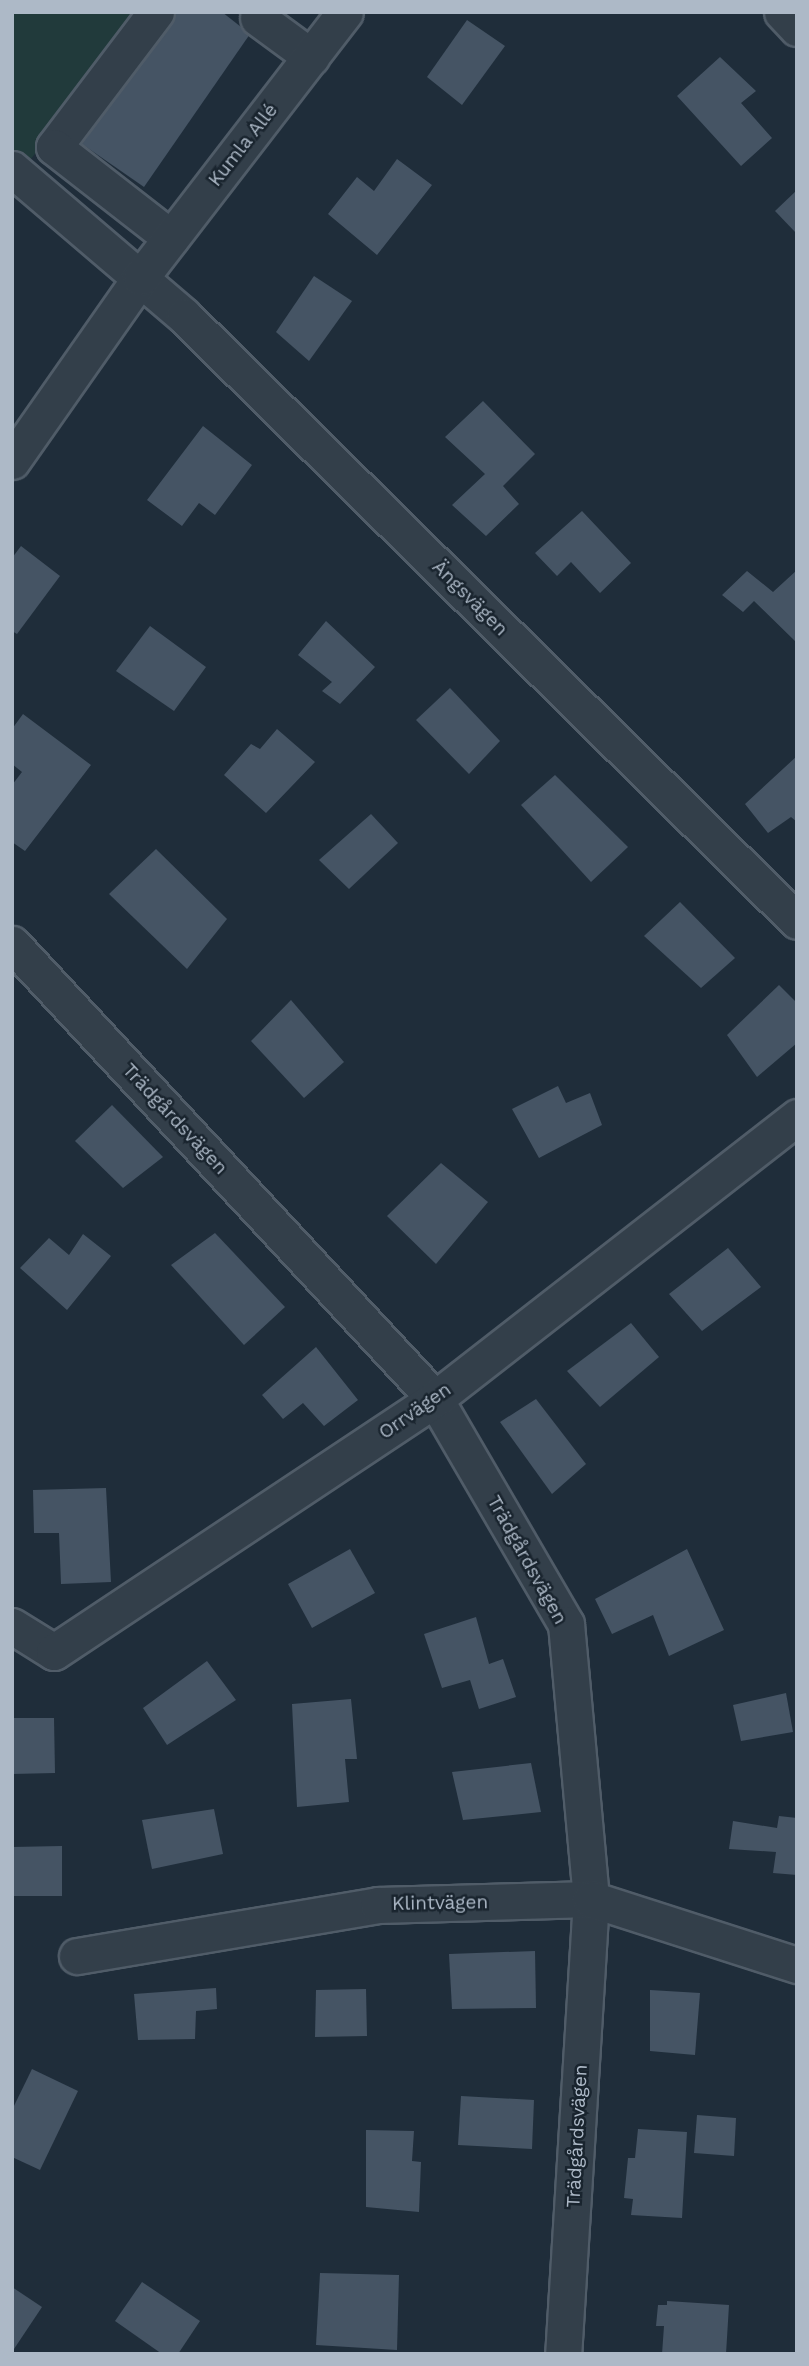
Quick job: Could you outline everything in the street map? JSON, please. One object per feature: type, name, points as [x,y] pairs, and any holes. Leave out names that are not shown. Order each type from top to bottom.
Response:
[{"type":"street","points":[[156,12],[54,147],[171,238]]},
{"type":"street","name":"Kumla Allé","points":[[12,461],[141,277],[345,12]]},
{"type":"street","points":[[782,12],[797,28]]},
{"type":"street","points":[[258,18],[310,57]]},
{"type":"street","points":[[12,169],[141,277]]},
{"type":"street","name":"Ängsvägen","points":[[141,277],[797,921]]},
{"type":"street","name":"Trädgårdsvägen","points":[[12,944],[435,1399],[566,1625],[591,1899],[563,2354]]},
{"type":"street","name":"Orrvägen","points":[[12,1626],[54,1652],[435,1399],[797,1117]]},
{"type":"street","name":"Klintvägen","points":[[76,1956],[378,1905],[591,1899],[727,1947],[797,1965]]},
{"type":"green space","points":[[12,12],[141,12],[28,163],[12,151]]},
{"type":"building","points":[[177,12],[222,12],[250,34],[144,187],[82,144]]},
{"type":"building","points":[[467,20],[505,46],[462,105],[427,77]]},
{"type":"building","points":[[720,57],[756,91],[741,103],[772,138],[741,166],[677,96]]},
{"type":"building","points":[[397,159],[432,185],[377,255],[328,214],[357,177],[374,191]]},
{"type":"building","points":[[797,190],[797,234],[775,211]]},
{"type":"building","points":[[314,276],[352,301],[309,361],[276,332]]},
{"type":"building","points":[[483,401],[535,454],[503,486],[519,504],[486,536],[452,505],[485,474],[445,437]]},
{"type":"building","points":[[203,426],[252,465],[215,515],[199,503],[182,526],[147,500]]},
{"type":"building","points":[[582,511],[631,563],[600,593],[571,562],[557,576],[535,553]]},
{"type":"building","points":[[21,546],[60,576],[17,634],[12,631],[12,558]]},
{"type":"building","points":[[797,570],[797,643],[754,601],[743,612],[722,595],[747,571],[773,592]]},
{"type":"building","points":[[326,621],[375,667],[340,704],[322,691],[332,682],[298,655]]},
{"type":"building","points":[[150,626],[206,667],[174,711],[116,671]]},
{"type":"building","points":[[450,688],[500,741],[469,774],[416,720]]},
{"type":"building","points":[[23,714],[91,765],[25,851],[12,842],[12,785],[22,772],[12,764],[12,729]]},
{"type":"building","points":[[277,729],[315,762],[266,813],[224,775],[251,744],[260,749]]},
{"type":"building","points":[[797,756],[797,822],[791,817],[768,833],[745,804]]},
{"type":"building","points":[[555,775],[628,847],[591,882],[521,805]]},
{"type":"building","points":[[371,814],[398,843],[349,889],[319,860]]},
{"type":"building","points":[[156,849],[227,919],[187,969],[109,894]]},
{"type":"building","points":[[680,902],[735,958],[701,988],[644,936]]},
{"type":"building","points":[[779,985],[797,1003],[797,1043],[757,1077],[727,1035]]},
{"type":"building","points":[[291,1000],[344,1062],[304,1098],[251,1041]]},
{"type":"building","points":[[558,1086],[566,1103],[590,1093],[602,1125],[539,1158],[512,1109]]},
{"type":"building","points":[[112,1105],[163,1157],[123,1188],[75,1141]]},
{"type":"building","points":[[441,1163],[488,1202],[436,1264],[387,1216]]},
{"type":"building","points":[[215,1233],[285,1307],[244,1345],[171,1265]]},
{"type":"building","points":[[83,1234],[111,1256],[67,1310],[20,1268],[49,1238],[69,1255]]},
{"type":"building","points":[[728,1248],[761,1287],[702,1331],[669,1294]]},
{"type":"building","points":[[631,1323],[659,1357],[600,1407],[567,1371]]},
{"type":"building","points":[[316,1347],[358,1400],[324,1426],[303,1403],[283,1419],[262,1395]]},
{"type":"building","points":[[536,1399],[586,1464],[552,1494],[500,1422]]},
{"type":"building","points":[[106,1488],[111,1582],[61,1584],[59,1533],[34,1533],[33,1490]]},
{"type":"building","points":[[350,1549],[375,1593],[312,1628],[288,1584]]},
{"type":"building","points":[[687,1549],[724,1630],[669,1656],[653,1615],[612,1634],[595,1599]]},
{"type":"building","points":[[476,1617],[489,1664],[503,1659],[516,1697],[479,1709],[470,1680],[442,1688],[424,1634]]},
{"type":"building","points":[[207,1661],[236,1700],[167,1745],[143,1708]]},
{"type":"building","points":[[786,1693],[793,1732],[741,1741],[733,1705]]},
{"type":"building","points":[[351,1699],[357,1759],[345,1759],[349,1802],[297,1807],[292,1704]]},
{"type":"building","points":[[12,1718],[54,1718],[55,1773],[12,1774]]},
{"type":"building","points":[[531,1763],[541,1812],[463,1820],[452,1772]]},
{"type":"building","points":[[214,1809],[223,1854],[152,1869],[142,1820]]},
{"type":"building","points":[[779,1816],[797,1818],[797,1875],[773,1873],[776,1852],[729,1849],[733,1821],[777,1828]]},
{"type":"building","points":[[62,1846],[62,1896],[12,1896],[12,1847]]},
{"type":"building","points":[[535,1951],[536,2008],[452,2009],[449,1954]]},
{"type":"building","points":[[216,1988],[217,2009],[196,2011],[195,2039],[138,2040],[134,1994]]},
{"type":"building","points":[[366,1989],[367,2036],[315,2037],[316,1990]]},
{"type":"building","points":[[650,1990],[700,1993],[695,2055],[650,2051]]},
{"type":"building","points":[[32,2069],[78,2091],[40,2170],[12,2157],[12,2110]]},
{"type":"building","points":[[461,2096],[534,2100],[532,2149],[458,2145]]},
{"type":"building","points":[[697,2115],[736,2118],[734,2156],[694,2153]]},
{"type":"building","points":[[638,2129],[687,2132],[682,2218],[631,2215],[633,2199],[624,2198],[628,2158],[635,2158]]},
{"type":"building","points":[[366,2130],[414,2131],[412,2161],[421,2162],[419,2212],[366,2207]]},
{"type":"building","points":[[320,2273],[399,2275],[397,2350],[316,2345]]},
{"type":"building","points":[[142,2282],[200,2321],[178,2354],[162,2354],[115,2321]]},
{"type":"building","points":[[12,2287],[42,2307],[12,2352]]},
{"type":"building","points":[[667,2301],[729,2305],[726,2354],[662,2354],[664,2326],[656,2326],[658,2305],[667,2305]]}]
